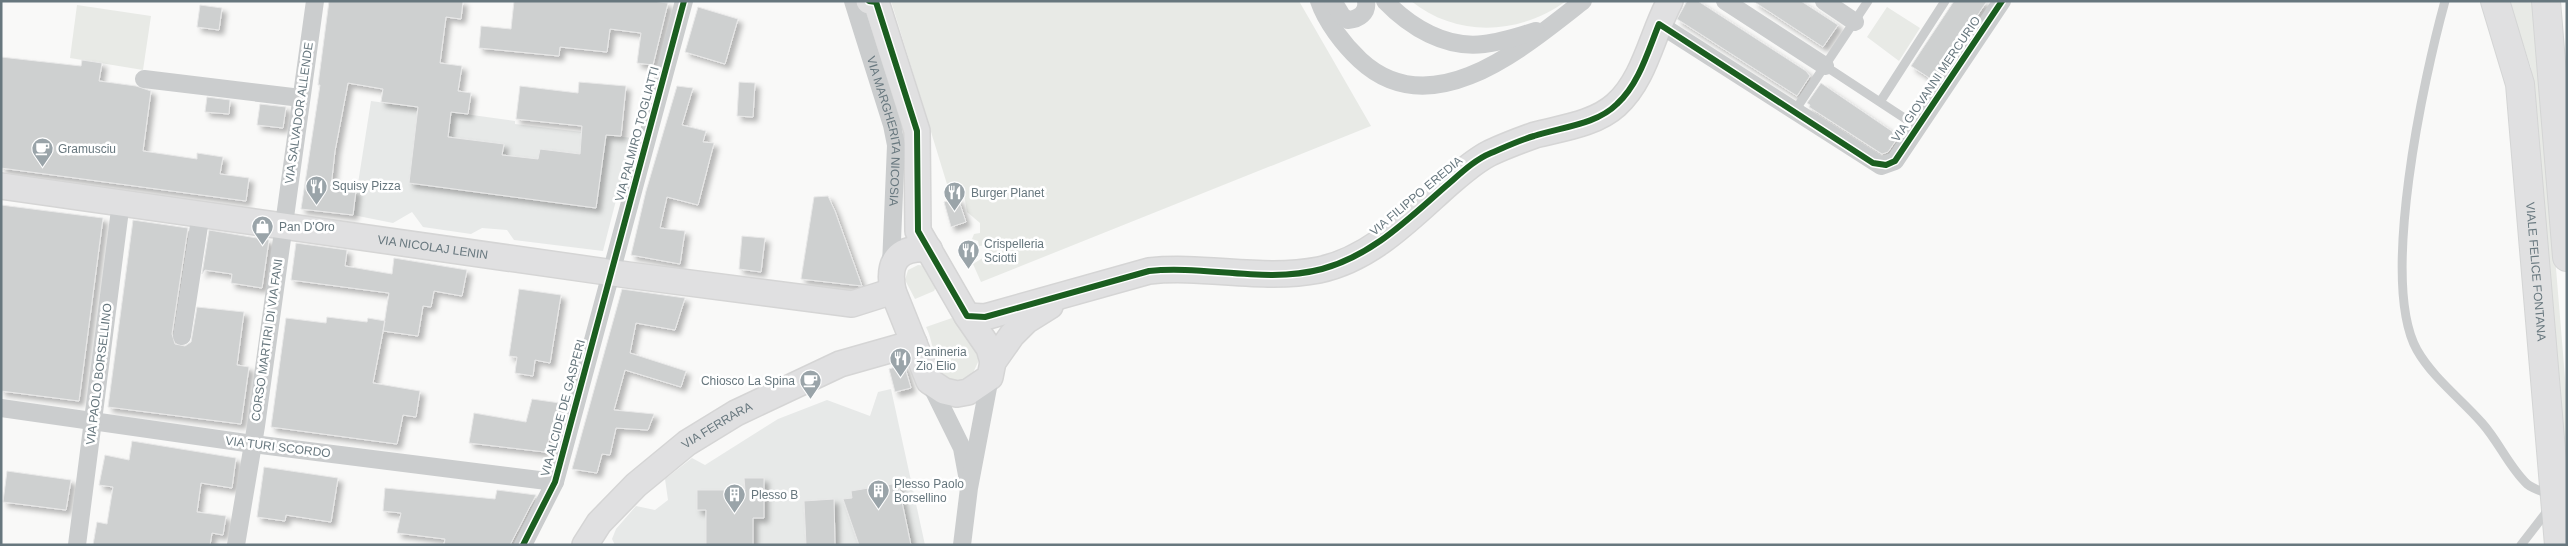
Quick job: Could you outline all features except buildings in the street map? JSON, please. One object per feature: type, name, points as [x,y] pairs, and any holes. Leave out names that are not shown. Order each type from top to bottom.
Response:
[{"type":"main road","points":[[869,1],[876,1]]},
{"type":"main road","name":"VIA MARGHERITA NICOSIA","points":[[876,1],[914,115],[919,151],[918,230],[967,316],[989,348],[991,370]]},
{"type":"main road","name":"VIA FILIPPO EREDIA","points":[[1074,293],[1149,271],[1173,269],[1264,274],[1320,270],[1342,263],[1368,251],[1389,236],[1468,167],[1490,153],[1532,136],[1607,113],[1627,93],[1639,72],[1670,1]]},
{"type":"main road","name":"VIALE FELICE FONTANA","points":[[2495,1],[2520,84],[2559,545]]},
{"type":"main road","points":[[2546,1],[2556,87],[2567,257]]},
{"type":"main road","name":"VIA NICOLAJ LENIN","points":[[1,186],[852,304],[893,292]]},
{"type":"main road","points":[[929,249],[915,248],[901,254],[891,265],[890,277],[893,292],[929,381],[944,391],[957,394],[968,392],[991,370],[1002,347],[1026,321],[1074,293]]},
{"type":"main road","points":[[967,316],[985,317],[1074,293]]},
{"type":"main road","name":"VIA FERRARA","points":[[593,541],[636,485],[687,442],[736,413],[840,364],[914,343]]},
{"type":"street","name":"VIA SALVADOR ALLENDE","points":[[284,225],[315,1]]},
{"type":"street","name":"VIA PALMIRO TOGLIATTI","points":[[611,272],[684,1]]},
{"type":"street","name":"VIA MARGHERITA NICOSIA","points":[[853,1],[892,124],[896,145],[891,265]]},
{"type":"street","points":[[1319,1],[1344,43],[1355,55],[1372,72],[1402,85],[1435,85],[1470,76],[1514,53],[1583,1]]},
{"type":"street","points":[[1333,1],[1342,16],[1348,20],[1362,16],[1365,11],[1366,1]]},
{"type":"street","points":[[1385,1],[1404,20],[1425,33],[1467,44],[1483,44],[1546,28]]},
{"type":"street","points":[[1725,1],[1825,66]]},
{"type":"street","points":[[1824,1],[1855,22]]},
{"type":"street","name":"VIA GIOVANNI MERCURIO","points":[[1794,112],[1873,163],[1886,165],[1895,160],[2002,1]]},
{"type":"street","points":[[1659,24],[1794,112]]},
{"type":"street","points":[[144,79],[302,98]]},
{"type":"street","name":"VIA PAOLO BORSELLINO","points":[[77,545],[121,202]]},
{"type":"street","points":[[182,336],[201,213]]},
{"type":"street","name":"CORSO MARTIRI DI VIA FANI","points":[[236,545],[253,444],[284,225]]},
{"type":"street","name":"VIA ALCIDE DE GASPERI","points":[[524,545],[555,482],[611,272]]},
{"type":"street","points":[[962,545],[969,488],[991,370]]},
{"type":"street","points":[[929,381],[962,448],[969,488]]},
{"type":"street","name":"VIA TURI SCORDO","points":[[1,408],[253,444],[555,482]]},
{"type":"lane","points":[[1794,112],[1868,1]]},
{"type":"lane","points":[[1880,102],[1945,1]]},
{"type":"lane","points":[[2445,1],[2428,63],[2412,165],[2401,255],[2405,316],[2417,350],[2445,385],[2483,424],[2528,485],[2554,497],[2544,517],[2520,545]]},
{"type":"lane","points":[[1825,66],[1918,127]]},
{"type":"shaded area","points":[[891,1],[1299,1],[1371,126],[981,282],[973,264],[989,254],[989,245],[979,246],[978,241],[972,239],[974,234],[980,233],[980,223],[967,212],[963,188],[958,185],[950,194]]},
{"type":"shaded area","points":[[1411,1],[1566,1],[1529,21],[1509,26],[1488,28],[1448,21],[1429,13]]},
{"type":"shaded area","points":[[2509,1],[2534,1],[2567,402],[2567,498],[2531,68]]},
{"type":"shaded area","points":[[77,5],[151,16],[143,70],[70,58]]},
{"type":"shaded area","points":[[1887,7],[1920,28],[1899,61],[1867,37]]},
{"type":"shaded area","points":[[371,101],[515,121],[515,124],[632,138],[603,251],[514,240],[507,230],[482,228],[471,234],[423,227],[412,212],[393,223],[353,215]]},
{"type":"shaded area","points":[[918,265],[927,266],[936,287],[934,291],[915,299],[905,280],[908,270]]},
{"type":"shaded area","points":[[952,318],[976,350],[979,360],[972,375],[960,381],[951,381],[944,376],[939,368],[926,327]]},
{"type":"shaded area","points":[[891,389],[925,545],[615,545],[612,539],[616,529],[636,506],[655,510],[668,500],[665,479],[692,458],[705,465],[778,419],[827,400],[870,416],[878,392]]},
{"type":"cycle path","points":[[523,545],[555,482],[684,1]]},
{"type":"cycle path","points":[[869,1],[876,2],[917,131],[918,231],[967,316],[985,317],[1149,271],[1192,270],[1279,275],[1322,269],[1340,263],[1358,255],[1389,235],[1479,159],[1512,144],[1589,121],[1609,111],[1625,96],[1637,77],[1659,24],[1873,163],[1886,165],[1895,161],[2002,1]]},
{"type":"place","name":"Gramusciu","points":[[42,168]]},
{"type":"place","name":"Squisy Pizza","points":[[316,205]]},
{"type":"place","name":"Burger Planet","points":[[955,212]]},
{"type":"place","name":"Pan D'Oro","points":[[263,246]]},
{"type":"place","name":"Crispelleria Sciotti","points":[[968,270]]},
{"type":"place","name":"Panineria Zio Elio","points":[[900,378]]},
{"type":"place","name":"Chiosco La Spina","points":[[811,400]]},
{"type":"place","name":"Plesso Paolo Borsellino","points":[[878,510]]},
{"type":"place","name":"Plesso B","points":[[735,514]]}]
